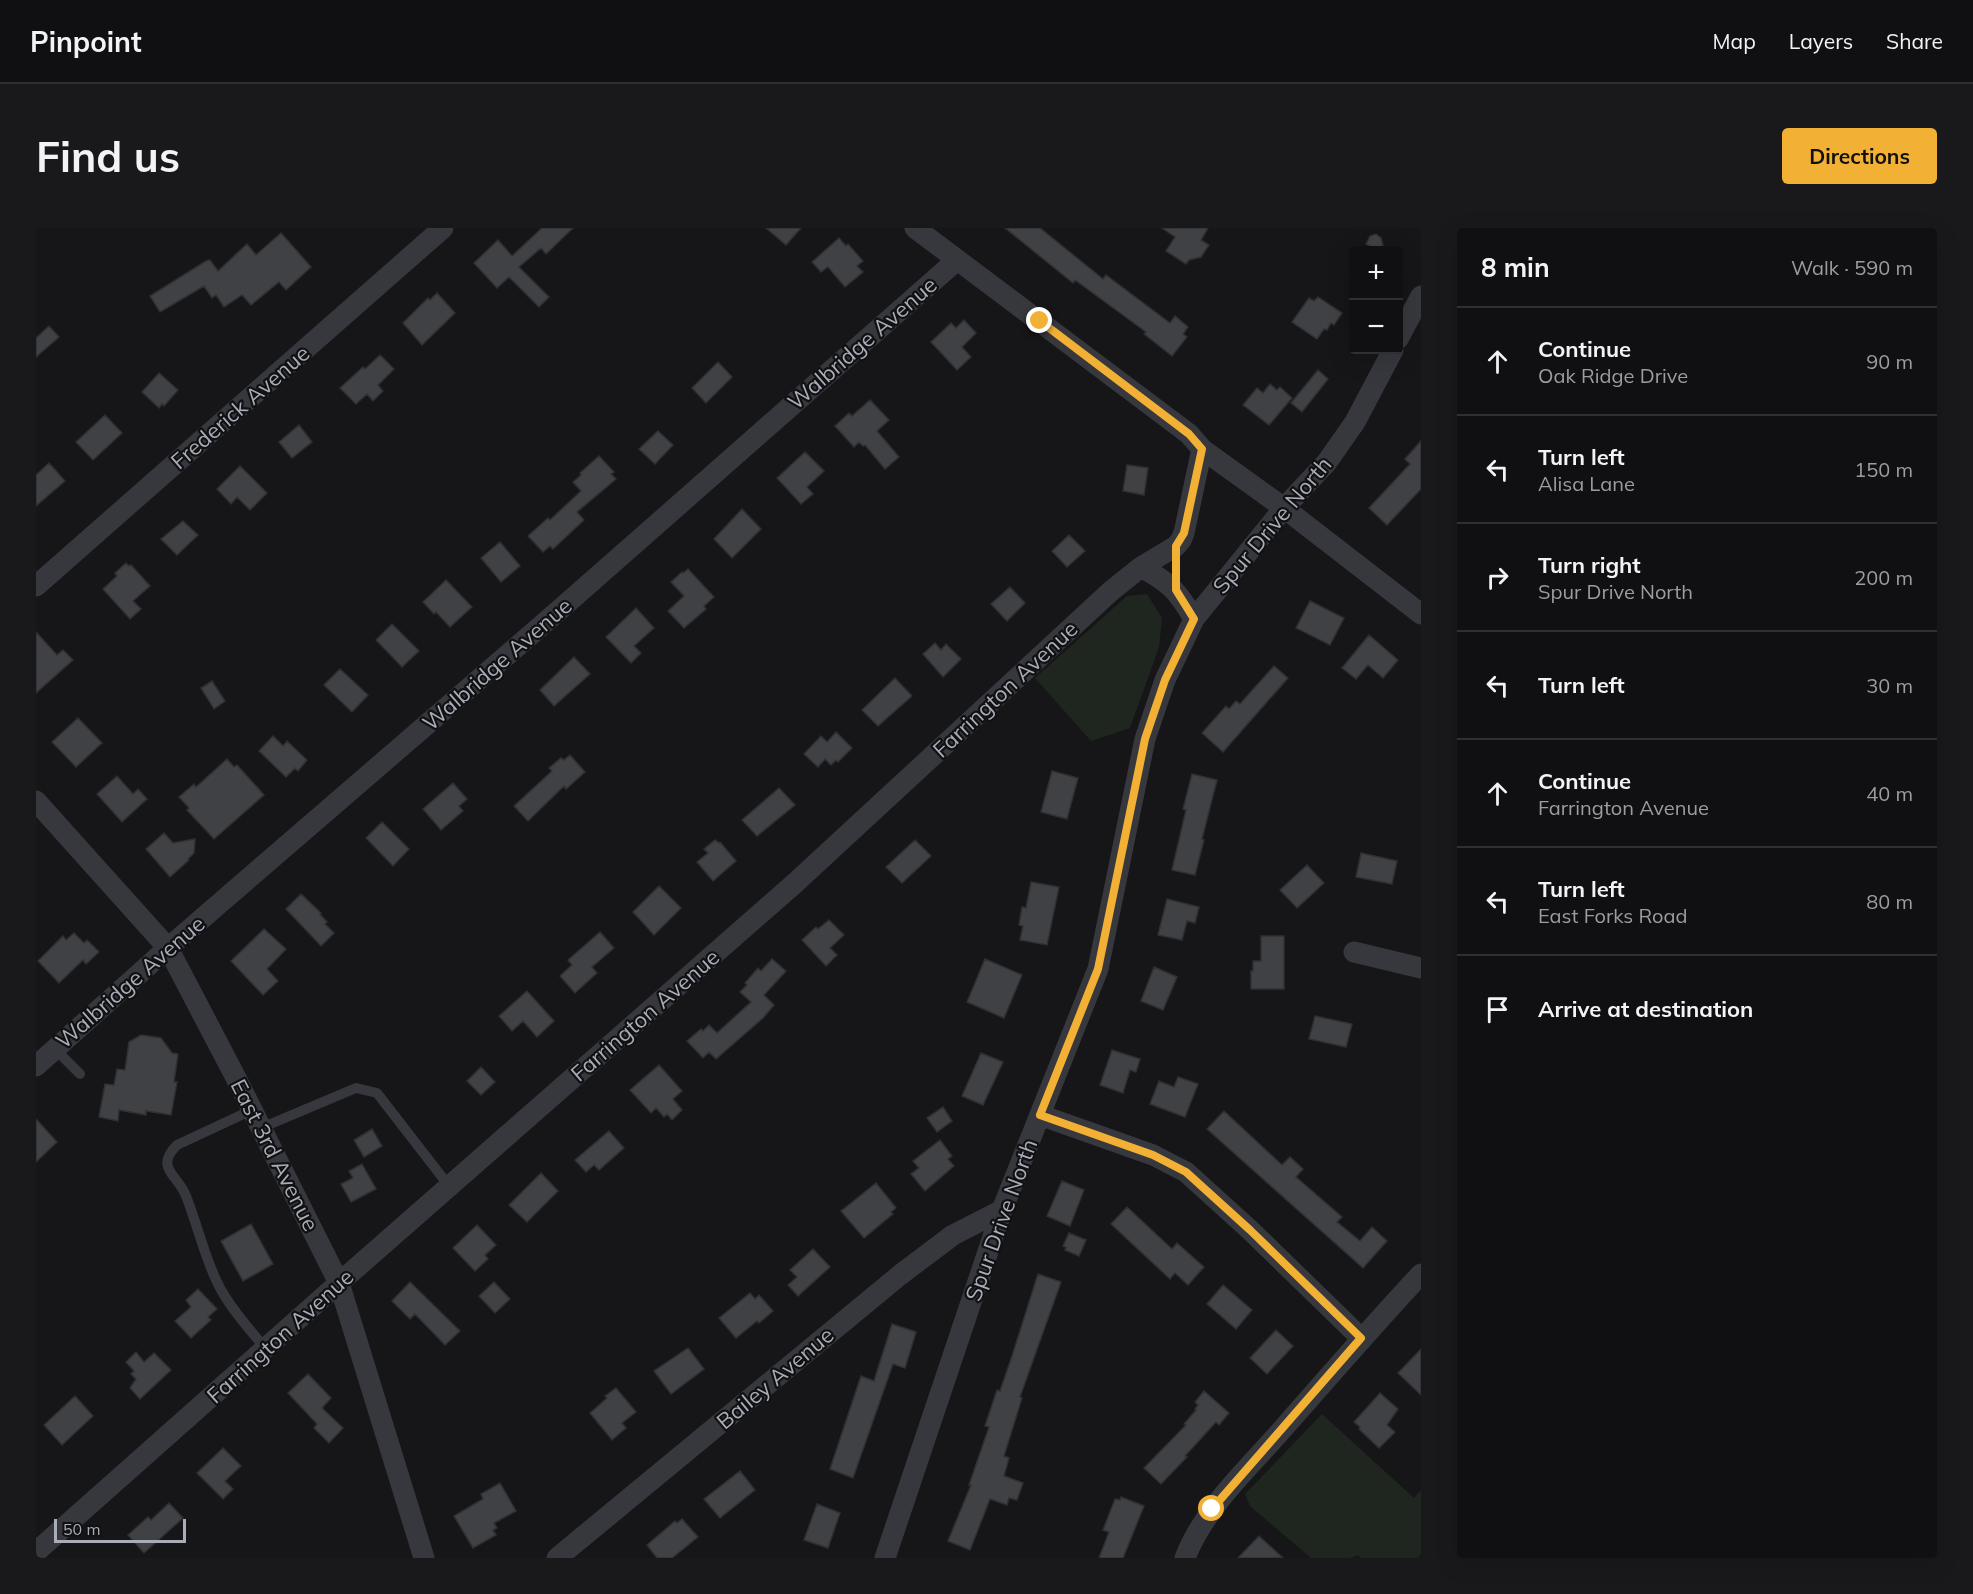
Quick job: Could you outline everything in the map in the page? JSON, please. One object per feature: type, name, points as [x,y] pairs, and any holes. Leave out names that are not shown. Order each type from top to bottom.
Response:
[{"type":"street","name":"Frederick Avenue","points":[[36,586],[443,228]]},
{"type":"street","points":[[915,228],[1189,434],[1202,449],[1284,508],[1421,614]]},
{"type":"street","name":"Walbridge Avenue","points":[[36,1066],[168,948],[957,260]]},
{"type":"street","points":[[1403,330],[1421,296]]},
{"type":"street","name":"Spur Drive North","points":[[885,1558],[1002,1210],[1098,969],[1145,739],[1165,680],[1194,619],[1284,508],[1327,462],[1355,422],[1391,354]]},
{"type":"street","points":[[1176,590],[1176,546],[1184,533],[1202,449]]},
{"type":"street","name":"Farrington Avenue","points":[[36,1552],[794,884],[1102,599],[1141,567],[1176,546]]},
{"type":"street","points":[[1141,567],[1165,580],[1176,590],[1194,619]]},
{"type":"street","name":"East 3rd Avenue","points":[[36,801],[168,948],[257,1119],[339,1283],[424,1558]]},
{"type":"street","points":[[1354,952],[1421,968]]},
{"type":"street","points":[[1040,1115],[1153,1155],[1186,1172],[1250,1230],[1361,1338]]},
{"type":"street","name":"Bailey Avenue","points":[[557,1558],[900,1275],[953,1235],[1002,1210]]},
{"type":"street","points":[[1185,1558],[1190,1543],[1212,1509],[1361,1338],[1421,1274]]},
{"type":"lane","points":[[55,1049],[81,1074]]},
{"type":"lane","points":[[266,1349],[217,1284],[185,1192],[170,1172],[167,1162],[170,1153],[177,1145],[356,1088],[377,1093],[449,1186]]},
{"type":"shaded area","points":[[1147,594],[1162,618],[1159,647],[1130,728],[1091,741],[1035,678],[1127,596]]},
{"type":"shaded area","points":[[1322,1414],[1414,1498],[1421,1490],[1421,1558],[1360,1558],[1358,1555],[1351,1558],[1311,1558],[1250,1506],[1245,1494]]},
{"type":"building","points":[[542,228],[573,228],[546,254],[541,248],[519,267],[549,297],[539,307],[509,277],[497,288],[474,263],[498,240],[512,256]]},
{"type":"building","points":[[766,228],[801,228],[786,245]]},
{"type":"building","points":[[1005,228],[1040,228],[1103,279],[1106,275],[1170,323],[1175,316],[1188,327],[1183,334],[1187,337],[1172,356],[1144,334],[1146,332],[1075,280],[1073,283]]},
{"type":"building","points":[[1162,228],[1208,228],[1201,240],[1209,245],[1201,257],[1189,260],[1186,264],[1166,251],[1175,237]]},
{"type":"building","points":[[281,233],[311,267],[286,290],[279,282],[251,305],[242,295],[224,307],[216,295],[212,298],[204,286],[160,312],[150,296],[206,261],[210,260],[218,271],[247,244],[256,255]]},
{"type":"building","points":[[1376,234],[1381,238],[1383,246],[1366,244],[1370,236]]},
{"type":"building","points":[[839,238],[846,246],[848,244],[863,261],[857,266],[863,272],[845,287],[828,267],[821,272],[812,262]]},
{"type":"building","points":[[437,293],[455,313],[422,345],[403,323],[428,298],[430,300]]},
{"type":"building","points":[[1318,297],[1342,313],[1334,325],[1331,323],[1317,339],[1292,322],[1309,298],[1314,301]]},
{"type":"building","points":[[964,320],[976,333],[962,347],[971,357],[957,370],[931,342],[951,323],[956,328]]},
{"type":"building","points":[[49,326],[59,337],[36,357],[36,338]]},
{"type":"building","points":[[380,355],[394,369],[378,385],[383,391],[373,401],[367,394],[356,404],[340,388]]},
{"type":"building","points":[[718,362],[732,377],[706,403],[692,388]]},
{"type":"building","points":[[1318,370],[1328,379],[1302,412],[1291,403]]},
{"type":"building","points":[[159,373],[178,390],[164,406],[162,404],[159,408],[142,392]]},
{"type":"building","points":[[1270,384],[1277,390],[1280,387],[1292,398],[1269,425],[1243,405],[1257,388],[1263,393]]},
{"type":"building","points":[[870,400],[889,420],[877,431],[899,457],[885,469],[865,445],[859,442],[854,447],[835,426],[849,413],[852,416]]},
{"type":"building","points":[[105,415],[122,433],[93,460],[76,442]]},
{"type":"building","points":[[299,425],[312,442],[292,458],[279,442]]},
{"type":"building","points":[[658,431],[673,445],[655,464],[639,449]]},
{"type":"building","points":[[1421,441],[1421,489],[1387,525],[1369,508],[1410,464],[1405,459]]},
{"type":"building","points":[[805,452],[824,471],[807,487],[813,494],[801,504],[777,478]]},
{"type":"building","points":[[599,456],[614,472],[611,474],[616,479],[577,512],[584,520],[553,549],[550,546],[543,552],[528,536],[548,518],[550,520],[581,491],[573,482]]},
{"type":"building","points":[[49,463],[65,481],[36,506],[36,475]]},
{"type":"building","points":[[1127,465],[1148,468],[1144,495],[1123,491]]},
{"type":"building","points":[[240,466],[267,493],[250,510],[237,497],[231,504],[217,489]]},
{"type":"building","points":[[742,509],[761,529],[732,558],[714,539]]},
{"type":"building","points":[[183,521],[198,535],[177,555],[161,539]]},
{"type":"building","points":[[1069,535],[1085,551],[1067,567],[1052,551]]},
{"type":"building","points":[[500,542],[520,566],[501,582],[481,558]]},
{"type":"building","points":[[126,563],[131,565],[150,586],[133,601],[141,609],[130,619],[103,589],[117,576],[115,573]]},
{"type":"building","points":[[688,569],[714,597],[704,606],[706,609],[684,628],[668,611],[684,596],[671,582]]},
{"type":"building","points":[[446,580],[472,607],[450,627],[423,602]]},
{"type":"building","points":[[1010,587],[1025,603],[1007,621],[991,604]]},
{"type":"building","points":[[1310,601],[1344,618],[1330,645],[1296,628]]},
{"type":"building","points":[[636,608],[654,628],[634,646],[641,653],[631,663],[606,637]]},
{"type":"building","points":[[392,624],[419,651],[402,667],[376,640]]},
{"type":"building","points":[[36,632],[57,655],[63,650],[73,660],[36,693]]},
{"type":"building","points":[[1369,635],[1398,660],[1383,678],[1368,665],[1356,679],[1342,668]]},
{"type":"building","points":[[935,643],[941,650],[946,644],[961,659],[943,677],[923,654]]},
{"type":"building","points":[[574,657],[590,674],[554,706],[540,690]]},
{"type":"building","points":[[1274,666],[1288,678],[1223,752],[1202,733],[1226,706],[1229,709],[1236,701],[1240,704]]},
{"type":"building","points":[[340,669],[368,695],[352,712],[324,685]]},
{"type":"building","points":[[895,678],[912,696],[878,726],[862,710]]},
{"type":"building","points":[[212,681],[225,701],[214,709],[201,688]]},
{"type":"building","points":[[78,718],[102,743],[76,767],[52,742]]},
{"type":"building","points":[[836,732],[852,748],[838,762],[836,760],[831,765],[825,759],[818,767],[804,754],[821,736],[827,742]]},
{"type":"building","points":[[273,736],[283,746],[287,741],[307,760],[298,771],[295,768],[286,777],[259,751]]},
{"type":"building","points":[[570,755],[585,772],[566,789],[564,786],[528,821],[514,806],[552,771],[549,768],[561,758],[564,760]]},
{"type":"building","points":[[227,759],[234,767],[237,765],[264,795],[214,839],[187,810],[189,808],[179,797],[194,784],[196,787]]},
{"type":"building","points":[[1052,771],[1078,778],[1067,819],[1041,812]]},
{"type":"building","points":[[1192,774],[1217,780],[1195,875],[1172,870]]},
{"type":"building","points":[[117,776],[133,794],[138,789],[147,799],[122,822],[97,794]]},
{"type":"building","points":[[453,783],[467,799],[459,806],[463,811],[441,830],[423,809]]},
{"type":"building","points":[[779,788],[795,805],[757,836],[742,820]]},
{"type":"building","points":[[382,822],[409,849],[393,866],[366,838]]},
{"type":"building","points":[[164,833],[173,843],[195,839],[194,853],[170,877],[146,849]]},
{"type":"building","points":[[715,840],[720,842],[736,861],[713,881],[697,862],[708,853],[704,849]]},
{"type":"building","points":[[915,840],[931,856],[902,883],[886,867]]},
{"type":"building","points":[[1361,853],[1397,861],[1392,884],[1356,877]]},
{"type":"building","points":[[1307,865],[1324,883],[1297,908],[1280,890]]},
{"type":"building","points":[[1031,882],[1059,887],[1047,945],[1020,940],[1023,926],[1019,925],[1022,907],[1026,908]]},
{"type":"building","points":[[659,886],[681,908],[654,935],[633,912]]},
{"type":"building","points":[[301,894],[321,913],[327,922],[325,924],[334,933],[321,946],[286,909]]},
{"type":"building","points":[[1167,899],[1199,907],[1195,923],[1187,921],[1182,940],[1158,935]]},
{"type":"building","points":[[829,920],[844,935],[830,948],[837,955],[826,966],[802,940],[816,927],[818,929]]},
{"type":"building","points":[[264,929],[286,949],[267,969],[278,981],[263,995],[231,961]]},
{"type":"building","points":[[600,932],[614,948],[592,967],[597,973],[575,993],[560,976],[572,965],[568,960]]},
{"type":"building","points":[[74,933],[84,943],[87,940],[99,952],[86,964],[83,960],[59,983],[38,961],[63,936],[66,940]]},
{"type":"building","points":[[1261,936],[1284,936],[1284,989],[1251,989],[1253,961],[1261,961]]},
{"type":"building","points":[[772,959],[786,971],[764,995],[774,1005],[763,1018],[716,1059],[709,1052],[703,1058],[687,1041],[709,1025],[717,1033],[751,1002],[740,992],[758,968],[761,971]]},
{"type":"building","points":[[985,959],[1022,975],[1004,1018],[967,1002]]},
{"type":"building","points":[[1154,967],[1177,977],[1163,1010],[1141,1001]]},
{"type":"building","points":[[527,991],[554,1021],[537,1037],[523,1021],[512,1031],[499,1016]]},
{"type":"building","points":[[1315,1016],[1352,1024],[1346,1047],[1309,1039]]},
{"type":"building","points":[[141,1035],[161,1038],[172,1053],[178,1054],[174,1082],[177,1082],[171,1115],[146,1111],[146,1115],[119,1110],[118,1121],[99,1117],[105,1084],[114,1085],[117,1069],[125,1070],[129,1042]]},
{"type":"building","points":[[1112,1050],[1140,1059],[1136,1072],[1130,1070],[1123,1093],[1100,1085]]},
{"type":"building","points":[[981,1053],[1003,1062],[983,1105],[962,1096]]},
{"type":"building","points":[[659,1065],[682,1091],[673,1099],[682,1110],[672,1120],[667,1114],[664,1117],[656,1108],[651,1113],[630,1090]]},
{"type":"building","points":[[481,1067],[495,1082],[481,1095],[467,1081]]},
{"type":"building","points":[[1178,1077],[1198,1084],[1185,1117],[1150,1104],[1159,1081],[1174,1087]]},
{"type":"building","points":[[943,1107],[952,1121],[937,1132],[927,1118]]},
{"type":"building","points":[[1224,1111],[1282,1165],[1290,1157],[1303,1169],[1296,1177],[1342,1217],[1337,1222],[1360,1241],[1372,1227],[1387,1241],[1363,1268],[1207,1129]]},
{"type":"building","points":[[36,1119],[57,1142],[36,1162]]},
{"type":"building","points":[[372,1129],[382,1146],[364,1157],[354,1140]]},
{"type":"building","points":[[609,1131],[624,1148],[599,1170],[594,1165],[586,1172],[575,1160]]},
{"type":"building","points":[[940,1140],[952,1156],[948,1159],[954,1166],[925,1191],[911,1174],[919,1168],[913,1161]]},
{"type":"building","points":[[362,1164],[376,1189],[351,1202],[341,1184],[353,1178],[349,1171]]},
{"type":"building","points":[[541,1173],[558,1191],[527,1222],[509,1205]]},
{"type":"building","points":[[1062,1181],[1084,1190],[1070,1226],[1047,1216]]},
{"type":"building","points":[[876,1183],[896,1208],[891,1212],[893,1214],[864,1238],[841,1211]]},
{"type":"building","points":[[1127,1207],[1172,1249],[1177,1243],[1204,1267],[1188,1285],[1175,1273],[1170,1279],[1111,1224]]},
{"type":"building","points":[[251,1224],[273,1264],[243,1281],[221,1241]]},
{"type":"building","points":[[477,1225],[496,1245],[485,1255],[488,1259],[475,1271],[453,1248]]},
{"type":"building","points":[[1069,1233],[1086,1240],[1079,1256],[1065,1250],[1066,1247],[1063,1246]]},
{"type":"building","points":[[813,1249],[830,1267],[798,1296],[788,1285],[797,1277],[790,1270]]},
{"type":"building","points":[[1038,1274],[1061,1282],[1020,1397],[1022,1398],[1004,1456],[1009,1458],[1004,1476],[1023,1483],[1017,1500],[1009,1498],[1007,1505],[990,1499],[970,1550],[948,1541],[971,1485],[969,1485],[989,1427],[985,1426],[997,1390],[1000,1391]]},
{"type":"building","points":[[410,1282],[460,1331],[445,1345],[415,1314],[410,1319],[392,1301]]},
{"type":"building","points":[[494,1282],[510,1299],[495,1313],[479,1296]]},
{"type":"building","points":[[1223,1285],[1252,1310],[1236,1329],[1207,1304]]},
{"type":"building","points":[[198,1289],[217,1309],[208,1317],[211,1320],[191,1338],[175,1321],[191,1307],[186,1300]]},
{"type":"building","points":[[750,1293],[755,1299],[759,1295],[773,1311],[736,1338],[719,1318]]},
{"type":"building","points":[[892,1324],[916,1332],[905,1368],[893,1364],[853,1478],[830,1469],[861,1376],[874,1381]]},
{"type":"building","points":[[1276,1330],[1293,1346],[1267,1374],[1250,1358]]},
{"type":"building","points":[[688,1348],[704,1369],[671,1394],[654,1371]]},
{"type":"building","points":[[1421,1349],[1421,1395],[1398,1373]]},
{"type":"building","points":[[136,1352],[144,1362],[154,1353],[171,1370],[140,1399],[130,1388],[136,1379],[131,1374],[134,1371],[126,1362]]},
{"type":"building","points":[[308,1374],[331,1398],[322,1408],[343,1428],[329,1443],[314,1428],[317,1424],[288,1393]]},
{"type":"building","points":[[616,1388],[636,1412],[622,1423],[626,1428],[612,1440],[590,1413],[607,1398],[605,1396]]},
{"type":"building","points":[[1204,1391],[1229,1413],[1219,1425],[1216,1422],[1161,1484],[1144,1468],[1186,1425],[1184,1424],[1198,1405],[1195,1402]]},
{"type":"building","points":[[1380,1393],[1398,1409],[1387,1425],[1395,1432],[1379,1448],[1354,1422]]},
{"type":"building","points":[[75,1396],[93,1416],[62,1445],[44,1425]]},
{"type":"building","points":[[223,1448],[241,1466],[225,1481],[233,1489],[223,1499],[197,1473]]},
{"type":"building","points":[[740,1471],[755,1490],[720,1518],[704,1499]]},
{"type":"building","points":[[500,1483],[516,1511],[494,1523],[497,1528],[493,1530],[496,1535],[473,1548],[454,1516],[483,1499],[481,1494]]},
{"type":"building","points":[[1121,1497],[1144,1506],[1123,1558],[1099,1558],[1109,1532],[1103,1530],[1115,1499],[1120,1500]]},
{"type":"building","points":[[169,1503],[183,1518],[144,1553],[128,1535],[148,1517],[151,1520]]},
{"type":"building","points":[[817,1504],[840,1513],[828,1548],[804,1540]]},
{"type":"building","points":[[682,1519],[698,1537],[672,1558],[657,1558],[647,1545],[675,1521],[677,1523]]},
{"type":"building","points":[[1259,1536],[1283,1558],[1238,1558]]},
{"type":"route","points":[[1040,321],[1189,434],[1202,449],[1184,533],[1176,546],[1176,590],[1194,619],[1165,680],[1145,739],[1098,969],[1040,1115],[1153,1155],[1186,1172],[1250,1230],[1361,1338],[1212,1509]]}]
